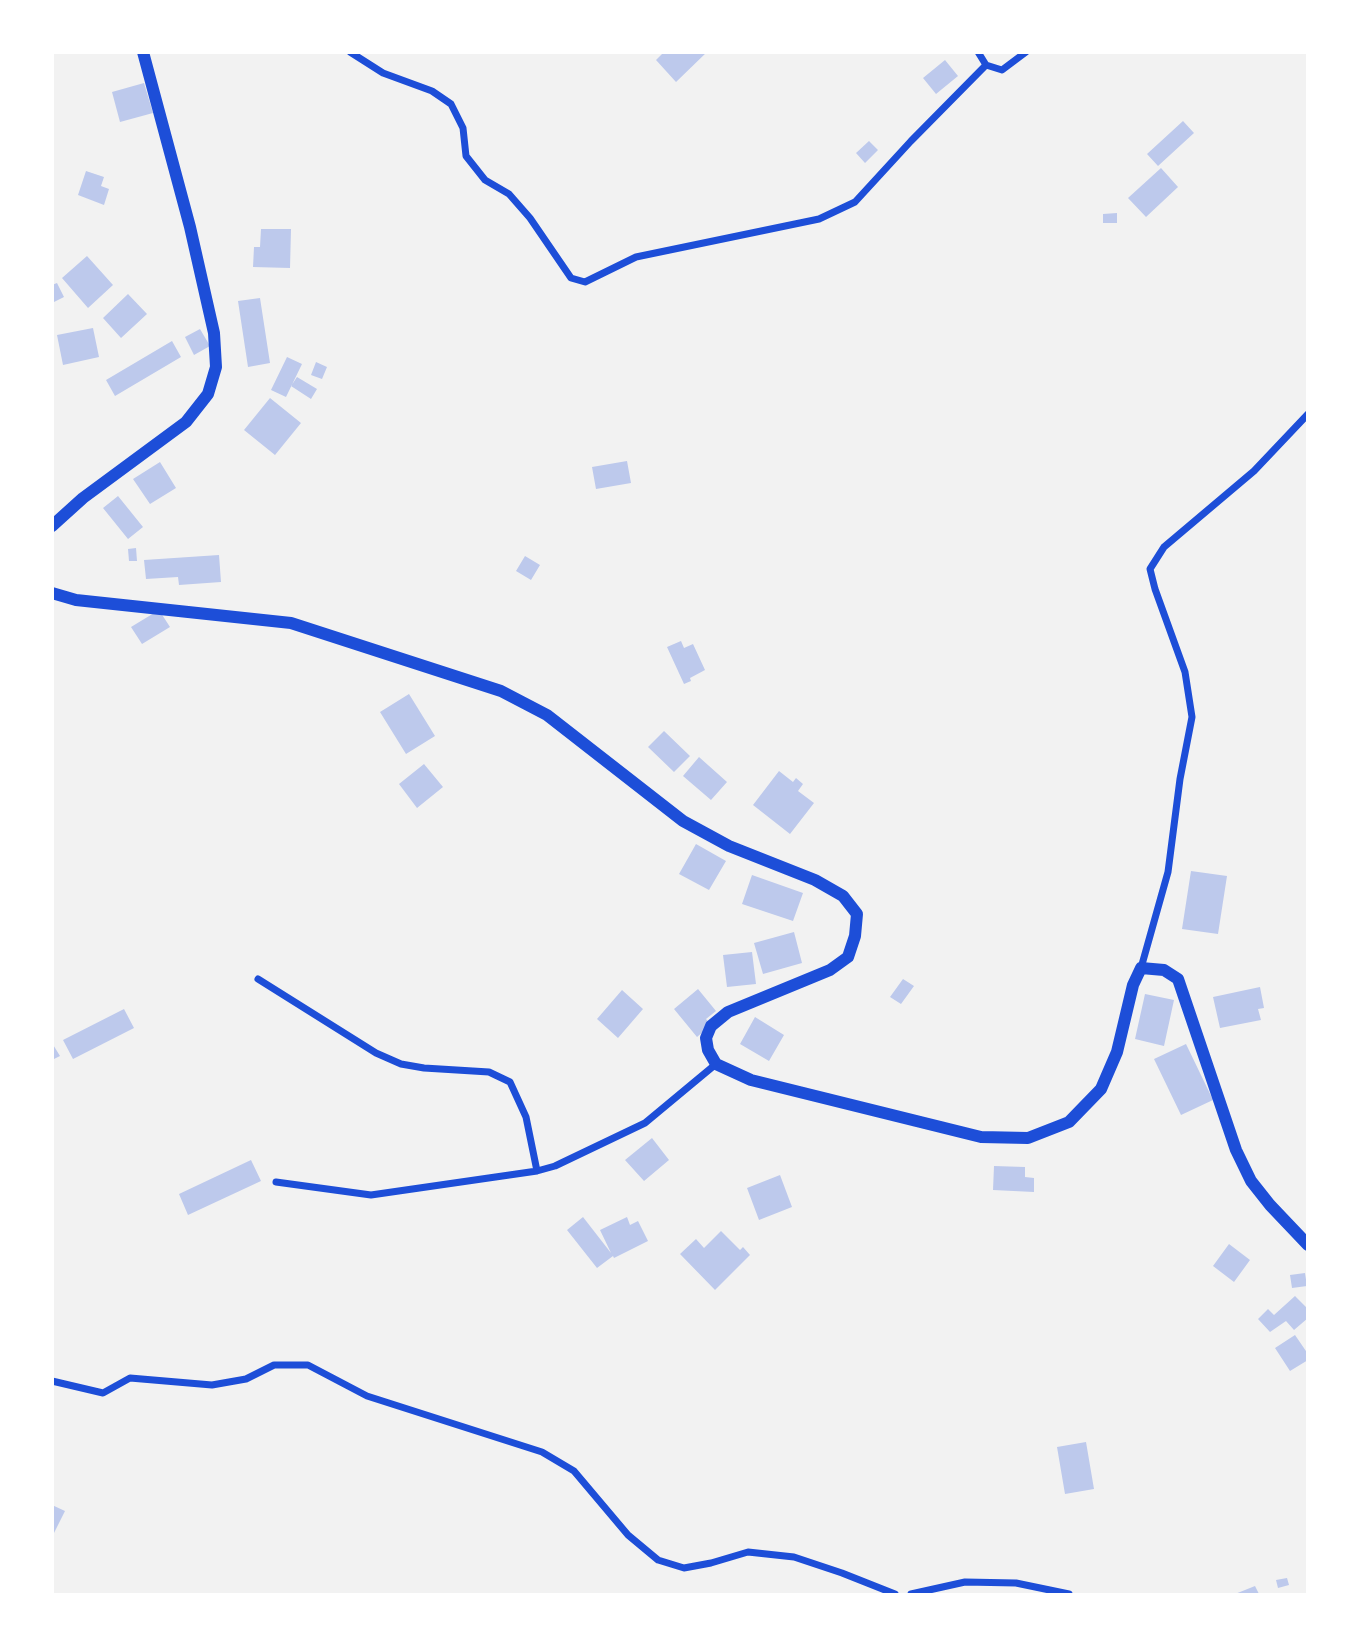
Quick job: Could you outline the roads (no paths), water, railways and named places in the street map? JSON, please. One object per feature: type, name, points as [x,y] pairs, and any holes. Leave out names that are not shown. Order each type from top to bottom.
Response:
[{"type":"main road","points":[[52,526],[83,498],[186,422],[208,394],[216,367],[214,333],[193,240],[143,52]]},
{"type":"main road","points":[[52,593],[76,600],[291,623],[501,691],[547,715],[683,821],[729,846],[815,880],[843,896],[857,914],[855,936],[848,957],[830,970],[728,1012],[711,1026],[706,1038],[708,1050],[716,1063],[751,1080],[981,1137],[1028,1138],[1069,1122],[1101,1089],[1117,1052],[1133,985],[1141,968],[1164,970],[1178,979],[1236,1150],[1251,1181],[1307,1245]]},
{"type":"street","points":[[350,52],[383,73],[432,91],[451,104],[463,128],[466,156],[485,180],[509,194],[530,218],[572,278],[585,282],[636,257],[819,219],[855,202],[986,65]]},
{"type":"street","points":[[978,52],[986,65],[1002,70],[1026,52]]},
{"type":"street","points":[[1141,968],[1168,872],[1180,779],[1192,717],[1185,672],[1154,589],[1150,569],[1164,547],[1254,471],[1307,414]]},
{"type":"street","points":[[258,979],[376,1054],[401,1064],[424,1068],[489,1072],[510,1082],[526,1117],[537,1171]]},
{"type":"street","points":[[276,1182],[371,1195],[537,1171],[555,1166],[645,1122],[716,1063]]},
{"type":"street","points":[[52,1381],[103,1393],[130,1378],[212,1385],[246,1380],[274,1366],[308,1365],[367,1396],[541,1452],[575,1471],[628,1535],[658,1560],[684,1568],[748,1552],[794,1557],[895,1594]]},
{"type":"street","points":[[911,1594],[965,1582],[1016,1583],[1069,1594]]}]
